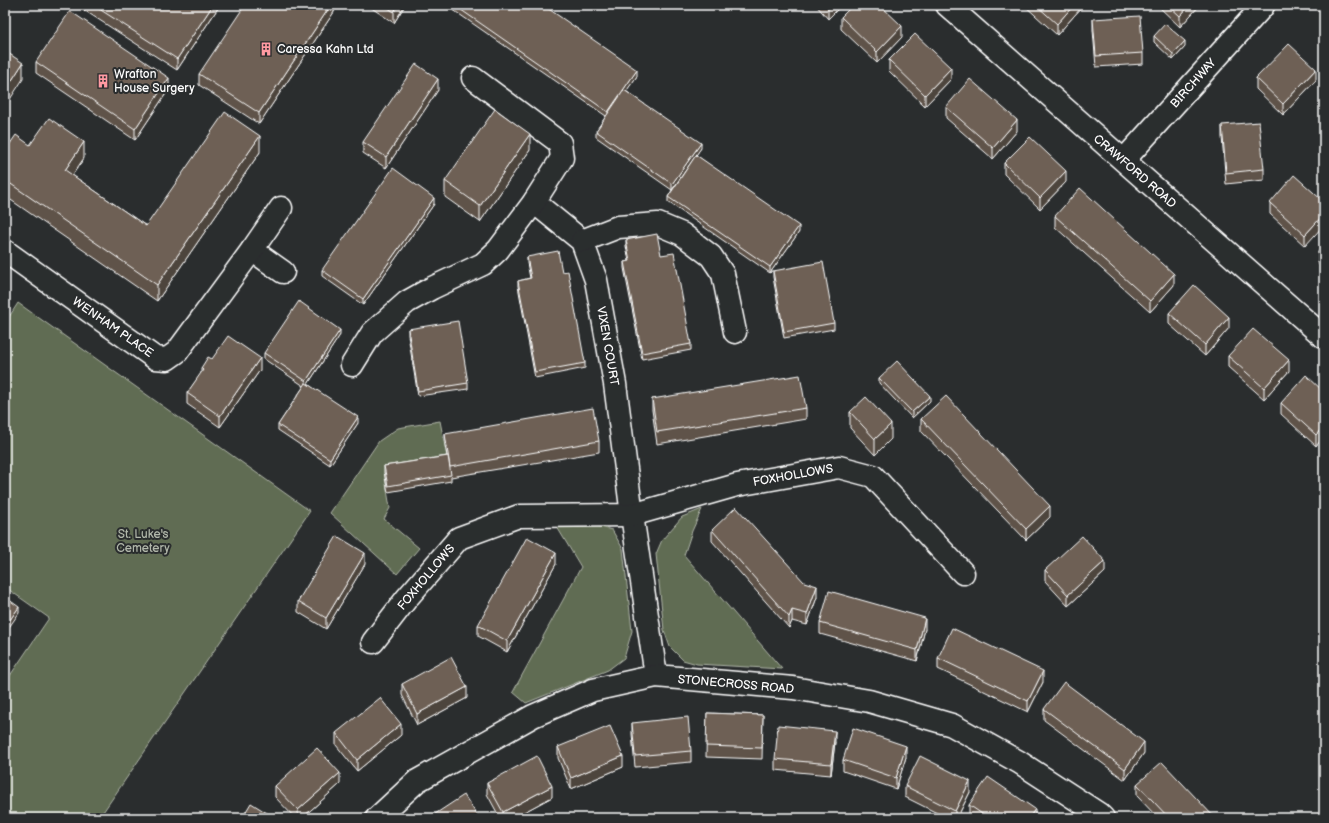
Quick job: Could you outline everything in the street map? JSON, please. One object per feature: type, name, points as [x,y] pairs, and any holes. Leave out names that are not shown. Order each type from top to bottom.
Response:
[{"type":"street","name":"CRAWFORD ROAD","points":[[946,5],[1324,337]]},
{"type":"street","name":"BIRCHWAY","points":[[1124,160],[1263,6]]},
{"type":"street","points":[[352,365],[372,333],[407,302],[432,288],[483,264],[498,250],[534,202],[562,158],[560,143],[473,78]]},
{"type":"street","points":[[534,202],[582,241],[618,227],[658,224],[682,234],[711,256],[723,274],[735,332]]},
{"type":"street","name":"WENHAM PLACE","points":[[5,252],[155,358],[167,359],[177,352],[252,250],[280,208]]},
{"type":"street","name":"VIXEN COURT","points":[[582,241],[597,288],[615,384],[632,515]]},
{"type":"street","points":[[252,250],[283,272]]},
{"type":"street","name":"FOXHOLLOWS","points":[[373,642],[407,598],[459,538],[519,516],[632,515],[737,485],[839,467],[873,476],[963,573]]},
{"type":"street","points":[[632,515],[656,676]]},
{"type":"street","name":"STONECROSS ROAD","points":[[376,818],[417,781],[533,716],[593,690],[656,676],[793,688],[854,698],[952,725],[1019,762],[1103,818]]},
{"type":"green space","name":"St. Luke's Cemetery","points":[[18,303],[310,511],[99,818],[5,818],[5,683],[49,618],[5,587],[5,323]]},
{"type":"green space","points":[[440,421],[448,462],[384,472],[390,508],[384,519],[419,548],[397,574],[330,513],[379,441],[398,428]]},
{"type":"green space","points":[[702,509],[692,531],[684,555],[782,669],[697,664],[683,660],[670,647],[664,630],[656,554],[662,540],[682,517]]},
{"type":"green space","points":[[596,526],[612,530],[623,549],[632,631],[624,658],[608,670],[526,703],[513,692],[581,567],[557,527]]},
{"type":"building","points":[[93,5],[213,5],[177,59]]},
{"type":"building","name":"Caressa Kahn Ltd","points":[[245,5],[331,5],[259,113],[199,74]]},
{"type":"building","points":[[384,5],[398,5],[394,12]]},
{"type":"building","points":[[454,5],[543,5],[637,70],[608,112]]},
{"type":"building","points":[[853,5],[880,5],[902,26],[877,52],[841,17]]},
{"type":"building","points":[[1036,5],[1074,5],[1057,24]]},
{"type":"building","points":[[1168,5],[1190,5],[1180,16]]},
{"type":"building","name":"Wrafton House Surgery","points":[[70,11],[169,78],[135,129],[36,62]]},
{"type":"building","points":[[1140,16],[1143,53],[1096,56],[1093,19]]},
{"type":"building","points":[[1165,24],[1185,41],[1173,54],[1154,36]]},
{"type":"building","points":[[915,34],[951,68],[925,95],[889,60]]},
{"type":"building","points":[[1289,44],[1316,69],[1283,104],[1256,78]]},
{"type":"building","points":[[5,51],[23,63],[5,91]]},
{"type":"building","points":[[416,64],[438,79],[386,157],[363,142]]},
{"type":"building","points":[[970,79],[1017,120],[993,148],[946,107]]},
{"type":"building","points":[[624,90],[701,143],[672,184],[596,131]]},
{"type":"building","points":[[495,109],[530,134],[480,206],[445,181]]},
{"type":"building","points":[[225,112],[260,136],[157,285],[5,180],[5,151],[16,135],[30,145],[49,118],[84,142],[65,170],[146,226]]},
{"type":"building","points":[[1259,122],[1264,169],[1226,173],[1222,125]]},
{"type":"building","points":[[1030,137],[1066,171],[1040,198],[1004,163]]},
{"type":"building","points":[[696,155],[799,226],[770,267],[668,197]]},
{"type":"building","points":[[393,168],[434,198],[363,299],[322,270]]},
{"type":"building","points":[[1294,175],[1324,202],[1324,214],[1305,235],[1270,203]]},
{"type":"building","points":[[1080,188],[1174,274],[1150,301],[1055,216]]},
{"type":"building","points":[[657,234],[661,255],[674,253],[691,344],[642,353],[624,262],[630,261],[626,240]]},
{"type":"building","points":[[1324,245],[1324,257],[1318,252]]},
{"type":"building","points":[[558,251],[562,272],[568,271],[585,363],[535,372],[518,281],[531,278],[527,257]]},
{"type":"building","points":[[823,262],[834,323],[784,332],[773,271]]},
{"type":"building","points":[[1194,285],[1229,317],[1205,345],[1169,313]]},
{"type":"building","points":[[299,301],[340,330],[306,381],[264,353]]},
{"type":"building","points":[[458,321],[468,383],[418,391],[408,329]]},
{"type":"building","points":[[1253,329],[1289,360],[1264,388],[1228,356]]},
{"type":"building","points":[[228,336],[260,358],[220,416],[187,393],[203,370],[201,368],[208,357],[212,359]]},
{"type":"building","points":[[897,361],[930,396],[912,412],[879,378]]},
{"type":"building","points":[[800,375],[806,408],[657,432],[652,399]]},
{"type":"building","points":[[1306,375],[1324,392],[1324,426],[1316,435],[1281,403]]},
{"type":"building","points":[[306,383],[358,417],[330,459],[278,425]]},
{"type":"building","points":[[946,396],[1050,506],[1026,529],[921,419]]},
{"type":"building","points":[[866,397],[891,424],[875,439],[850,412]]},
{"type":"building","points":[[593,408],[599,441],[450,467],[445,434]]},
{"type":"building","points":[[448,456],[451,475],[388,486],[384,466]]},
{"type":"building","points":[[736,507],[804,582],[817,586],[807,614],[792,610],[789,617],[712,530]]},
{"type":"building","points":[[337,536],[365,553],[326,618],[298,601]]},
{"type":"building","points":[[1082,536],[1105,561],[1068,595],[1045,570]]},
{"type":"building","points":[[527,537],[556,553],[507,641],[478,625]]},
{"type":"building","points":[[829,591],[925,618],[917,650],[820,623]]},
{"type":"building","points":[[5,597],[19,607],[5,627]]},
{"type":"building","points":[[952,628],[1043,671],[1028,701],[938,658]]},
{"type":"building","points":[[451,657],[467,687],[417,714],[402,684]]},
{"type":"building","points":[[1064,682],[1144,742],[1125,769],[1044,709]]},
{"type":"building","points":[[380,698],[401,724],[357,760],[336,733]]},
{"type":"building","points":[[707,713],[763,715],[762,748],[706,746]]},
{"type":"building","points":[[688,717],[691,751],[635,756],[632,723]]},
{"type":"building","points":[[778,725],[835,731],[831,764],[775,759]]},
{"type":"building","points":[[610,726],[623,756],[571,778],[558,747]]},
{"type":"building","points":[[853,728],[906,746],[896,778],[843,760]]},
{"type":"building","points":[[317,748],[340,773],[298,810],[275,786]]},
{"type":"building","points":[[537,756],[552,786],[503,812],[487,783]]},
{"type":"building","points":[[920,756],[970,781],[955,811],[905,786]]},
{"type":"building","points":[[1162,762],[1215,818],[1169,818],[1137,784]]},
{"type":"building","points":[[988,777],[1035,809],[1029,818],[988,818],[969,805]]},
{"type":"building","points":[[464,795],[479,818],[429,818]]},
{"type":"building","points":[[251,803],[275,818],[242,818]]},
{"type":"place","name":"Caressa Kahn Ltd","points":[[266,49]]},
{"type":"place","name":"Wrafton House Surgery","points":[[103,81]]}]
